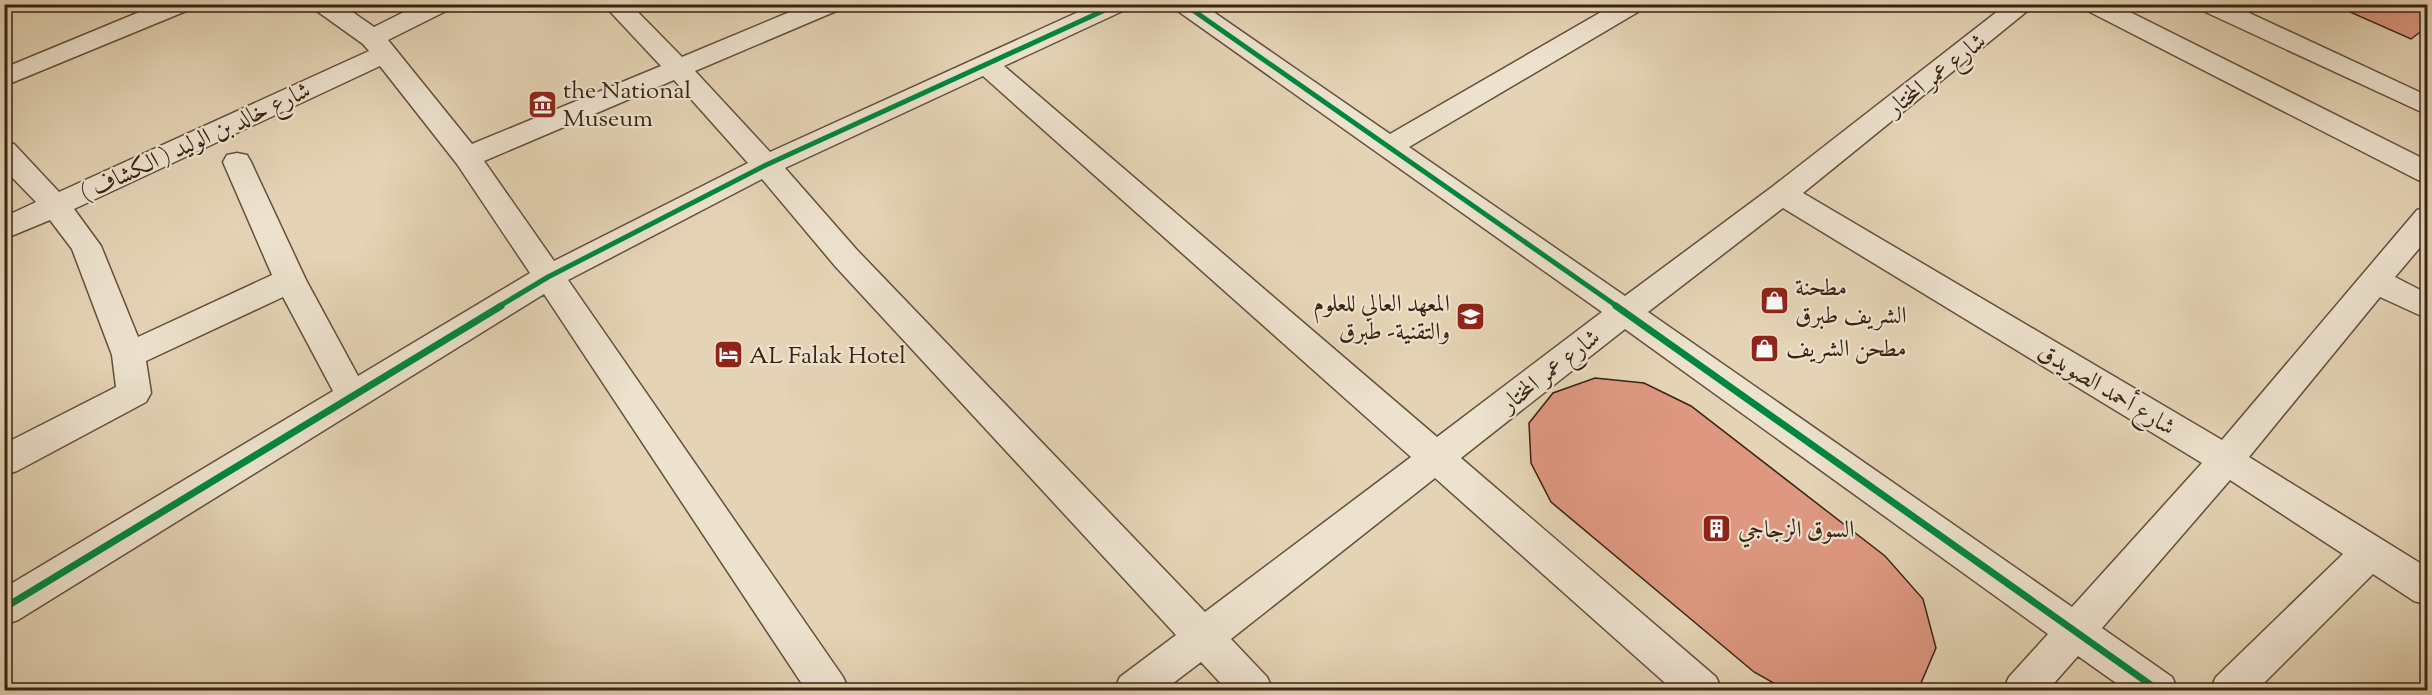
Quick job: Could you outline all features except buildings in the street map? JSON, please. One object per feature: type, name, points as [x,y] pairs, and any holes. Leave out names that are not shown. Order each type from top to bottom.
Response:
[{"type":"street","points":[[4,78],[182,4]]},
{"type":"street","points":[[323,4],[379,46],[467,157],[829,690]]},
{"type":"street","name":"شارع خالد بن الوليد ( الكشاف )","points":[[4,229],[379,46],[441,4]]},
{"type":"street","points":[[615,4],[663,50],[846,258],[1253,690]]},
{"type":"street","points":[[467,157],[832,4]]},
{"type":"street","points":[[4,608],[548,277],[766,165],[1118,4]]},
{"type":"street","points":[[1184,4],[1625,312],[2158,690]]},
{"type":"street","points":[[1388,147],[1634,4]]},
{"type":"street","name":"شارع عمر المختار","points":[[1134,690],[1782,194],[2024,4]]},
{"type":"street","points":[[2093,4],[2427,173]]},
{"type":"street","points":[[2208,4],[2427,106]]},
{"type":"street","points":[[986,64],[1702,690]]},
{"type":"street","points":[[4,151],[55,205],[86,246],[129,356],[134,393],[4,461]]},
{"type":"street","points":[[237,162],[290,280],[352,396]]},
{"type":"street","name":"شارع أحمد الصويدق","points":[[1782,194],[2226,460],[2427,589]]},
{"type":"street","points":[[2023,690],[2226,460],[2427,217]]},
{"type":"street","points":[[129,356],[290,280]]},
{"type":"street","points":[[2376,281],[2427,308]]},
{"type":"street","points":[[2230,690],[2370,552]]},
{"type":"cycle path","points":[[4,608],[548,277],[766,165],[1118,4]]},
{"type":"cycle path","points":[[1184,4],[1625,312],[2158,690]]},
{"type":"place","name":"the National Museum","points":[[542,104]]},
{"type":"place","name":"مطحنة الشريف طبرق","points":[[1774,301]]},
{"type":"place","name":"المعهد العالي للعلوم والتقنية- طبرق","points":[[1471,317]]},
{"type":"place","name":"مطحن الشريف","points":[[1765,348]]},
{"type":"place","name":"AL Falak Hotel","points":[[728,355]]},
{"type":"place","name":"السوق الزجاجي","points":[[1717,529]]}]
